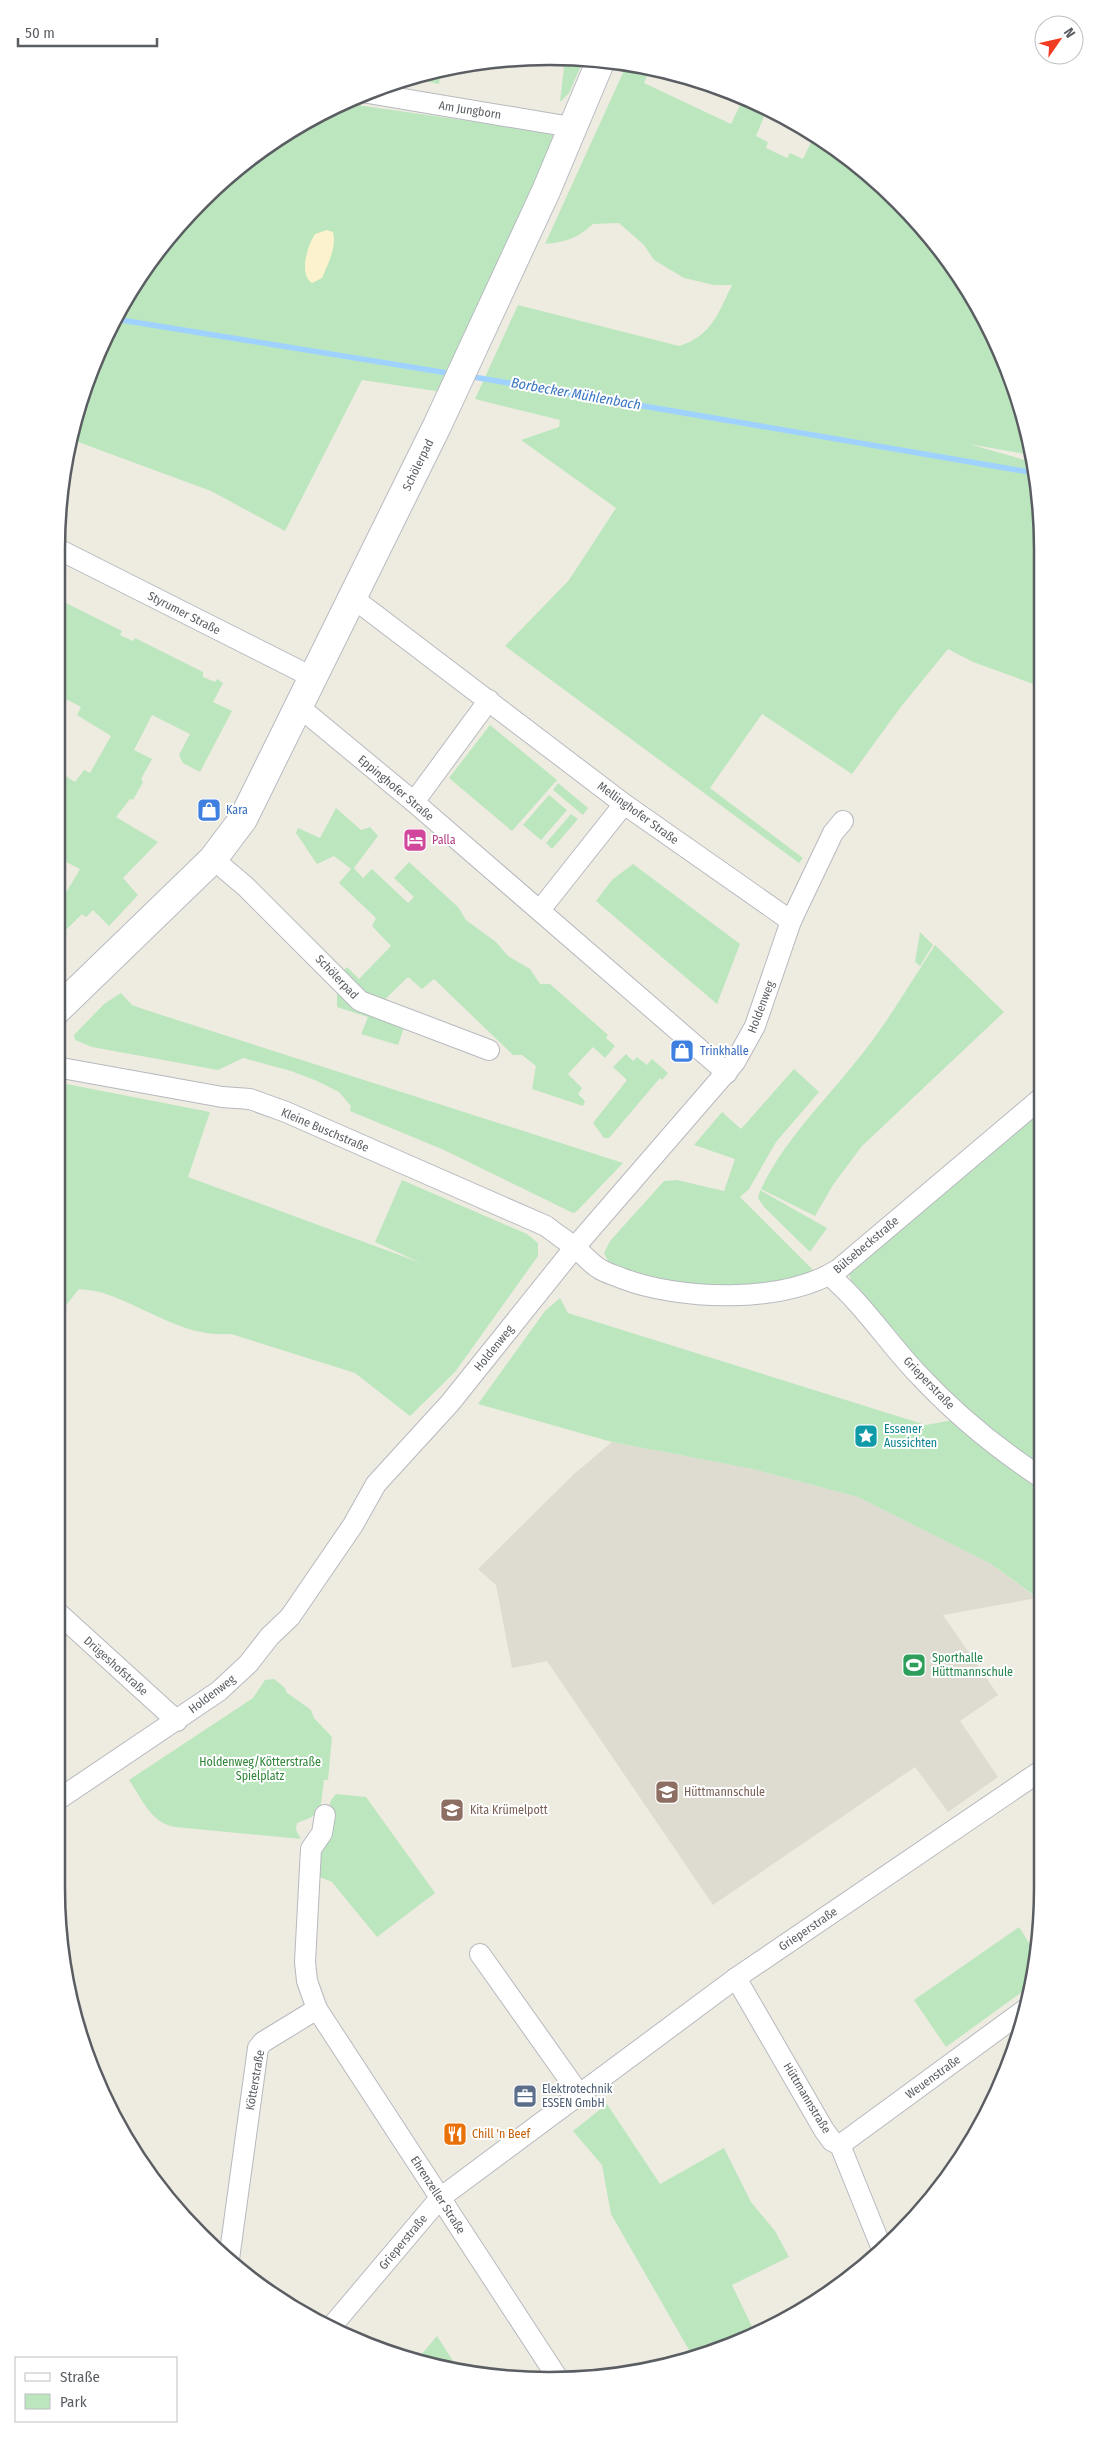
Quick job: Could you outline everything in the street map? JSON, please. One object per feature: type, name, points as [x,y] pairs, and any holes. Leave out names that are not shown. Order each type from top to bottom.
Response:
[{"type":"street","name":"Schölerpad","points":[[65,1002],[213,859],[243,819],[312,677],[353,598],[470,352],[546,191],[571,127],[598,68]]},
{"type":"street","name":"Am Jungborn","points":[[382,95],[571,127]]},
{"type":"street","name":"Styrumer Straße","points":[[65,553],[312,677]]},
{"type":"street","name":"Mellinghofer Straße","points":[[353,598],[624,804],[791,921]]},
{"type":"street","points":[[414,802],[489,700]]},
{"type":"street","name":"Eppinghofer Straße","points":[[298,706],[414,802],[727,1073]]},
{"type":"street","points":[[540,910],[624,804]]},
{"type":"street","name":"Holdenweg","points":[[65,1796],[232,1681],[270,1636],[290,1617],[353,1525],[376,1484],[450,1403],[575,1247],[727,1073],[746,1046],[755,1026],[791,921],[833,833],[843,821]]},
{"type":"street","name":"Schölerpad","points":[[213,859],[245,886],[360,1001],[488,1050]]},
{"type":"street","name":"Kleine Buschstraße","points":[[65,1068],[222,1097],[250,1099],[286,1112],[546,1226],[575,1247]]},
{"type":"street","name":"Bülsebeckstraße","points":[[575,1247],[600,1269],[635,1283],[674,1291],[746,1295],[791,1288],[829,1275],[846,1264],[1034,1104]]},
{"type":"street","name":"Grieperstraße","points":[[829,1275],[850,1293],[916,1372],[953,1409],[994,1444],[1034,1472]]},
{"type":"street","name":"Drügeshofstraße","points":[[65,1619],[176,1721]]},
{"type":"street","name":"Grieperstraße","points":[[336,2322],[440,2198],[736,1978],[1034,1775]]},
{"type":"street","points":[[317,2009],[307,1982],[305,1962],[311,1850],[322,1833],[325,1815]]},
{"type":"street","points":[[480,1954],[580,2095]]},
{"type":"street","name":"Hüttmannstraße","points":[[736,1978],[824,2130],[832,2140],[840,2145],[880,2242]]},
{"type":"street","name":"Ehrenzeller Straße","points":[[317,2009],[555,2372]]},
{"type":"street","name":"Kötterstraße","points":[[229,2251],[258,2048],[263,2042],[317,2009]]},
{"type":"street","name":"Weuenstraße","points":[[840,2145],[1016,2016]]},
{"type":"shaded area","points":[[612,1442],[753,1469],[858,1497],[991,1564],[1034,1596],[1034,1599],[943,1615],[998,1695],[960,1721],[998,1777],[948,1812],[915,1767],[713,1905],[547,1661],[512,1668],[496,1585],[478,1569],[574,1474]]},
{"type":"green space","points":[[555,65],[581,66],[569,93],[560,102],[564,67]]},
{"type":"green space","points":[[624,71],[647,75],[644,83],[731,124],[740,104],[764,115],[756,136],[768,142],[766,148],[787,158],[790,153],[803,159],[811,142],[869,185],[914,230],[952,280],[984,335],[997,364],[1008,394],[1025,454],[969,444],[1026,460],[1033,518],[1034,684],[973,662],[948,649],[900,708],[852,774],[762,714],[710,788],[803,858],[799,863],[505,646],[569,580],[616,508],[521,440],[559,427],[560,420],[475,399],[518,305],[679,346],[690,342],[707,330],[718,314],[732,285],[714,285],[684,278],[654,260],[644,245],[619,223],[593,224],[582,233],[571,238],[545,244]]},
{"type":"green space","points":[[440,78],[439,84],[426,81]]},
{"type":"green space","points":[[357,105],[569,135],[442,392],[362,380],[285,531],[211,491],[77,442],[102,364],[130,307],[165,255],[207,207],[230,185],[280,147],[307,130]]},
{"type":"green space","points":[[65,602],[122,631],[120,635],[133,641],[135,638],[203,672],[203,677],[215,682],[217,679],[223,683],[213,702],[232,711],[200,772],[183,763],[179,755],[190,734],[152,715],[134,750],[152,759],[141,779],[143,782],[133,800],[130,799],[116,817],[158,842],[123,878],[138,895],[109,926],[93,910],[86,917],[82,914],[65,931],[65,890],[67,891],[80,869],[65,862],[65,776],[75,782],[84,770],[90,773],[111,736],[77,715],[81,707],[65,699]]},
{"type":"green space","points":[[490,725],[557,780],[512,831],[449,778]]},
{"type":"green space","points":[[558,783],[588,808],[583,815],[553,790]]},
{"type":"green space","points":[[549,795],[567,810],[541,840],[523,825]]},
{"type":"green space","points":[[336,808],[361,830],[370,827],[378,836],[354,868],[363,878],[372,869],[408,903],[414,897],[394,878],[409,862],[458,907],[466,920],[496,942],[508,956],[530,969],[540,984],[550,984],[608,1035],[606,1038],[615,1046],[605,1058],[593,1047],[568,1074],[582,1088],[578,1094],[585,1101],[583,1106],[532,1089],[536,1066],[522,1055],[513,1055],[434,979],[422,989],[408,977],[374,1010],[406,1022],[398,1045],[361,1034],[368,1017],[337,1007],[337,978],[347,967],[359,979],[391,946],[372,926],[376,918],[339,883],[351,869],[334,856],[317,864],[296,833],[298,828],[320,838]]},
{"type":"green space","points":[[571,814],[578,819],[552,849],[546,843]]},
{"type":"green space","points":[[633,864],[740,944],[717,1004],[596,901],[612,880]]},
{"type":"green space","points":[[920,932],[933,945],[920,966],[915,962]]},
{"type":"green space","points":[[935,945],[1004,1012],[862,1146],[833,1185],[815,1216],[761,1189],[792,1139],[876,1035]]},
{"type":"green space","points":[[121,993],[132,1005],[146,1010],[623,1163],[573,1213],[444,1150],[350,1111],[351,1106],[339,1092],[291,1071],[243,1058],[218,1070],[92,1047],[75,1040],[74,1035],[104,1004]]},
{"type":"green space","points":[[626,1054],[633,1061],[637,1057],[647,1065],[652,1059],[668,1073],[662,1080],[660,1078],[609,1138],[604,1138],[593,1123],[627,1080],[613,1067]]},
{"type":"green space","points":[[794,1069],[819,1092],[776,1142],[749,1189],[740,1197],[814,1271],[763,1283],[711,1286],[658,1280],[633,1273],[609,1263],[604,1253],[610,1241],[664,1181],[677,1180],[724,1191],[735,1159],[694,1145],[722,1112],[741,1129]]},
{"type":"green space","points":[[65,1084],[210,1112],[188,1177],[421,1263],[375,1242],[402,1180],[527,1234],[538,1243],[538,1256],[455,1372],[410,1416],[355,1373],[231,1334],[214,1334],[182,1327],[103,1293],[79,1289],[65,1307]]},
{"type":"green space","points":[[1034,1115],[1034,1465],[1025,1459],[924,1370],[852,1283],[849,1274],[851,1267]]},
{"type":"green space","points":[[760,1190],[827,1228],[810,1252],[764,1207],[758,1198]]},
{"type":"green space","points":[[560,1298],[568,1313],[926,1425],[953,1420],[1034,1479],[1034,1595],[991,1564],[858,1497],[753,1469],[612,1442],[478,1404],[545,1311]]},
{"type":"green space","name":"Holdenweg/Kötterstraße Spielplatz","points":[[274,1679],[285,1688],[286,1692],[311,1710],[314,1718],[332,1737],[328,1780],[324,1780],[320,1811],[310,1818],[297,1823],[296,1830],[301,1839],[175,1827],[160,1821],[148,1809],[129,1780],[253,1698],[265,1680]]},
{"type":"green space","points":[[336,1794],[366,1797],[435,1893],[377,1937],[332,1882],[312,1874],[331,1800]]},
{"type":"green space","points":[[1019,1927],[1031,1945],[1023,1992],[946,2047],[914,2000]]},
{"type":"green space","points":[[607,2104],[660,2184],[724,2148],[751,2202],[775,2231],[789,2257],[732,2285],[752,2327],[689,2351],[611,2214],[602,2165],[573,2131]]},
{"type":"green space","points":[[437,2336],[454,2363],[424,2355],[422,2354]]},
{"type":"sand","points":[[327,230],[333,232],[334,238],[331,255],[322,278],[312,283],[306,273],[307,252],[315,234]]},
{"type":"waterway","name":"Borbecker Mühlenbach","points":[[123,320],[454,374]]},
{"type":"waterway","name":"Borbecker Mühlenbach","points":[[468,376],[1028,472]]},
{"type":"place","name":"Kara","points":[[209,810]]},
{"type":"place","name":"Palla","points":[[415,840]]},
{"type":"place","name":"Trinkhalle","points":[[682,1051]]},
{"type":"place","name":"Essener Aussichten","points":[[866,1436]]},
{"type":"place","name":"Sporthalle Hüttmannschule","points":[[914,1665]]},
{"type":"place","name":"Hüttmannschule","points":[[667,1792]]},
{"type":"place","name":"Kita Krümelpott","points":[[452,1810]]},
{"type":"place","name":"Elektrotechnik ESSEN GmbH","points":[[525,2096]]},
{"type":"place","name":"Chill 'n Beef","points":[[455,2134]]}]
